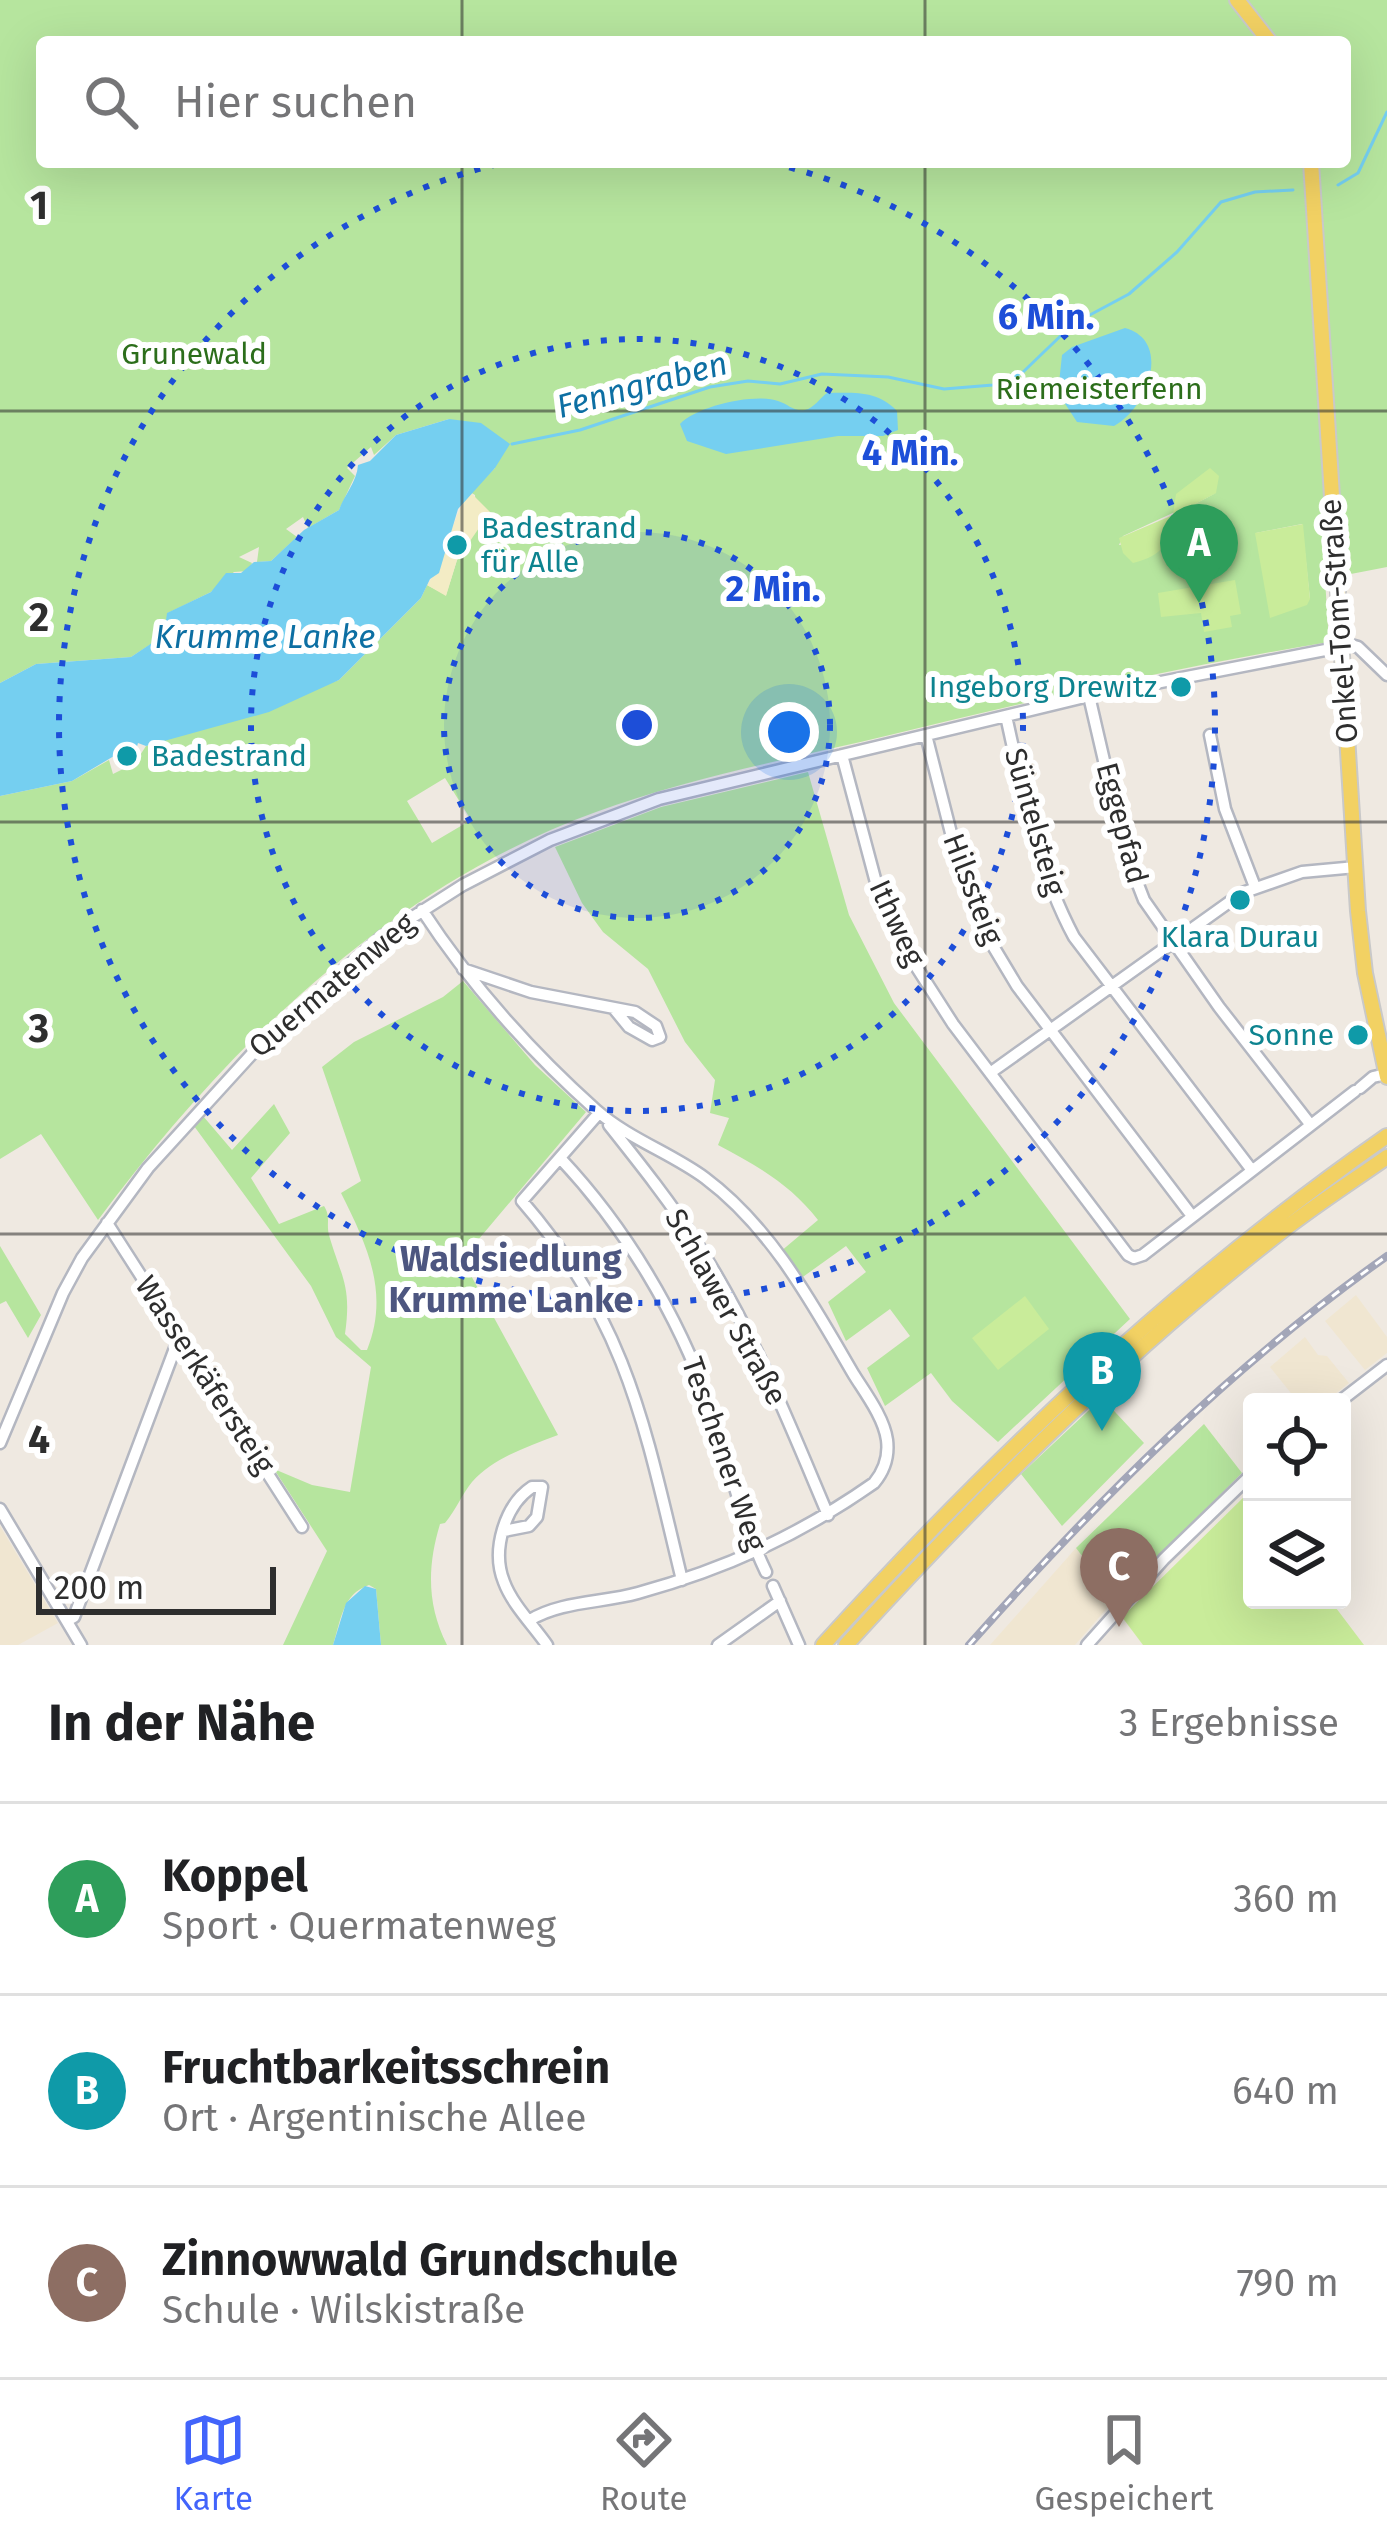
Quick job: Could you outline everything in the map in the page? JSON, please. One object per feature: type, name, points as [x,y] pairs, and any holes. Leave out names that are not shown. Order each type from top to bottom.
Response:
[{"type":"main road","points":[[1237,0],[1265,36]]},
{"type":"main road","name":"Onkel-Tom-Straße","points":[[1311,168],[1356,867],[1365,973],[1386,1075]]},
{"type":"main road","points":[[823,1645],[955,1505],[1111,1355],[1245,1240],[1387,1136]]},
{"type":"main road","points":[[846,1645],[945,1537],[1130,1358],[1270,1240],[1387,1157]]},
{"type":"street","points":[[1340,648],[1358,646],[1387,675]]},
{"type":"street","name":"Quermatenweg","points":[[0,1443],[63,1293],[107,1223],[181,1128],[271,1033],[345,967],[422,910],[507,861],[597,820],[658,799],[1089,696],[1340,648]]},
{"type":"street","name":"Eggepfad","points":[[1089,696],[1137,887],[1172,942],[1310,1124]]},
{"type":"street","name":"Süntelsteig","points":[[1006,716],[1051,890],[1074,937],[1251,1169]]},
{"type":"street","name":"Hilssteig","points":[[926,735],[964,884],[1001,962],[1192,1216]]},
{"type":"street","points":[[1210,735],[1225,809],[1255,887]]},
{"type":"street","name":"Ithweg","points":[[842,755],[870,865],[888,914],[938,1002],[1128,1255],[1143,1255],[1192,1216]]},
{"type":"street","points":[[991,1073],[1255,887],[1302,872],[1356,867]]},
{"type":"street","points":[[422,910],[460,967],[509,1026],[599,1113],[703,1176],[777,1252],[884,1428],[883,1471],[874,1483],[828,1515],[757,1553],[682,1580],[614,1599],[549,1608],[530,1620]]},
{"type":"street","points":[[460,967],[508,986],[615,1010]]},
{"type":"street","points":[[1192,1216],[1373,1077],[1386,1075]]},
{"type":"street","points":[[599,1113],[522,1201],[584,1282],[622,1359],[641,1410],[682,1580]]},
{"type":"street","name":"Schlawer Straße","points":[[599,1113],[699,1246],[767,1374],[828,1515]]},
{"type":"street","name":"Teschener Weg","points":[[560,1158],[628,1244],[682,1338],[766,1572]]},
{"type":"street","name":"Wasserkäfersteig","points":[[107,1223],[302,1527]]},
{"type":"street","points":[[67,1621],[74,1617],[104,1546],[180,1335]]},
{"type":"street","points":[[1351,1393],[1387,1365]]},
{"type":"street","points":[[1087,1645],[1164,1558],[1243,1483]]},
{"type":"street","points":[[504,1531],[530,1526],[537,1517],[542,1487],[532,1486],[515,1500],[504,1531],[500,1565],[503,1580],[548,1645]]},
{"type":"street","points":[[0,1509],[81,1645]]},
{"type":"street","name":"Teschener Weg","points":[[773,1586],[799,1645]]},
{"type":"street","points":[[718,1645],[734,1640],[780,1601]]},
{"type":"shaded area","points":[[1356,1295],[1387,1337],[1387,1353],[1365,1370],[1325,1321]]},
{"type":"shaded area","points":[[1305,1337],[1349,1383],[1336,1393],[1291,1393],[1270,1367]]},
{"type":"shaded area","points":[[0,1526],[58,1623],[18,1645],[0,1645]]},
{"type":"shaded area","points":[[1076,1548],[1115,1599],[1075,1645],[990,1645]]},
{"type":"green space","name":"Grunewald","points":[[0,0],[1387,0],[1387,567],[1325,579],[1329,642],[1110,684],[744,769],[596,812],[520,844],[381,928],[318,979],[201,1094],[98,1220],[41,1134],[0,1159],[0,796],[72,781],[109,760],[113,774],[135,763],[146,746],[339,680],[421,598],[427,585],[446,595],[457,560],[477,528],[475,495],[470,492],[495,468],[449,419],[396,435],[374,455],[371,447],[347,468],[355,476],[339,510],[308,528],[303,517],[286,529],[297,537],[271,561],[257,562],[259,547],[239,557],[252,563],[248,571],[234,572],[211,592],[168,613],[165,635],[131,657],[36,664],[0,683]],"holes":[[[1216,493],[1183,510],[1171,541],[1119,545],[1123,536]],[[1302,524],[1310,599],[1256,533]],[[445,778],[471,820],[432,843],[407,801]]]},
{"type":"green space","points":[[1210,468],[1219,476],[1216,493],[1184,510],[1160,551],[1133,563],[1123,553],[1119,538],[1173,515],[1176,494]]},
{"type":"green space","points":[[1303,524],[1310,599],[1307,605],[1270,618],[1255,533]]},
{"type":"green space","points":[[1235,580],[1241,614],[1230,616],[1232,627],[1204,632],[1201,613],[1161,617],[1158,593]]},
{"type":"green space","points":[[808,772],[849,915],[894,1003],[1130,1319],[998,1442],[952,1401],[931,1373],[885,1406],[867,1368],[910,1336],[890,1309],[846,1341],[828,1302],[866,1272],[846,1246],[800,1279],[780,1252],[818,1220],[773,1177],[718,1145],[729,1118],[710,1113],[715,1080],[685,1042],[648,969],[603,932],[582,903],[555,847],[661,807]]},
{"type":"green space","points":[[463,981],[535,1065],[586,1112],[462,1259],[558,1435],[491,1466],[472,1482],[440,1524],[431,1586],[447,1645],[381,1645],[376,1589],[369,1585],[348,1602],[333,1645],[283,1645],[327,1551],[274,1469],[312,1485],[350,1492],[371,1367],[336,1337],[311,1286],[194,1126],[203,1116],[232,1150],[274,1104],[290,1133],[251,1178],[279,1224],[324,1206],[346,1292],[345,1334],[367,1350],[374,1329],[376,1289],[367,1250],[341,1193],[361,1181],[322,1067],[354,1042],[443,997]]},
{"type":"green space","points":[[0,1246],[41,1315],[28,1338],[6,1301],[0,1304]]},
{"type":"green space","points":[[1025,1296],[1049,1329],[998,1370],[972,1338]]},
{"type":"green space","points":[[1138,1337],[1142,1341],[988,1486],[867,1612],[863,1608],[984,1482]]},
{"type":"green space","points":[[1102,1398],[1144,1443],[1062,1526],[1021,1474]]},
{"type":"green space","points":[[1204,1424],[1242,1473],[1115,1599],[1076,1548]]},
{"type":"green space","points":[[1243,1498],[1243,1609],[1337,1609],[1364,1645],[1143,1645],[1122,1617]]},
{"type":"sand","name":"Badestrand für Alle","points":[[470,492],[490,512],[457,560],[446,596],[427,585]]},
{"type":"water","points":[[1125,328],[1140,335],[1148,346],[1150,376],[1145,391],[1114,426],[1077,422],[1058,393],[1062,355]]},
{"type":"water","points":[[827,393],[881,399],[897,411],[898,430],[883,436],[838,436],[726,454],[687,441],[680,424],[699,412],[741,400],[768,399],[805,410]]},
{"type":"water","name":"Krumme Lanke","points":[[449,419],[481,423],[510,444],[458,509],[439,573],[430,579],[421,598],[339,680],[269,712],[146,746],[138,743],[136,750],[119,753],[72,781],[0,796],[0,683],[36,664],[131,657],[164,635],[167,613],[211,592],[226,573],[241,573],[254,562],[271,561],[304,530],[339,510],[358,465],[370,461],[396,435]]},
{"type":"water","points":[[365,1586],[376,1589],[381,1645],[333,1645],[346,1603]]},
{"type":"waterway","name":"Fenngraben","points":[[1338,185],[1358,173],[1387,112]]},
{"type":"waterway","name":"Fenngraben","points":[[512,444],[580,430],[710,387],[748,381],[780,384],[822,374],[888,377],[944,389],[993,385],[1022,373],[1073,324],[1129,294],[1177,252],[1221,202],[1255,192],[1293,190]]},
{"type":"railway","points":[[969,1645],[1167,1438],[1273,1344],[1387,1256]]},
{"type":"place","name":"Badestrand für Alle","points":[[457,545]]},
{"type":"place","name":"Koppel","points":[[1199,603]]},
{"type":"place","name":"Ingeborg Drewitz","points":[[1181,687]]},
{"type":"place","name":"Badestrand","points":[[127,756]]},
{"type":"place","name":"Klara Durau","points":[[1240,900]]},
{"type":"place","name":"Sonne","points":[[1358,1035]]},
{"type":"place","name":"Fruchtbarkeitsschrein","points":[[1102,1431]]},
{"type":"place","name":"Zinnowwald Grundschule","points":[[1119,1627]]},
{"type":"district","name":"Waldsiedlung Krumme Lanke","points":[[511,1280]]},
{"type":"park label","name":"Riemeisterfenn","points":[[1099,389]]}]
